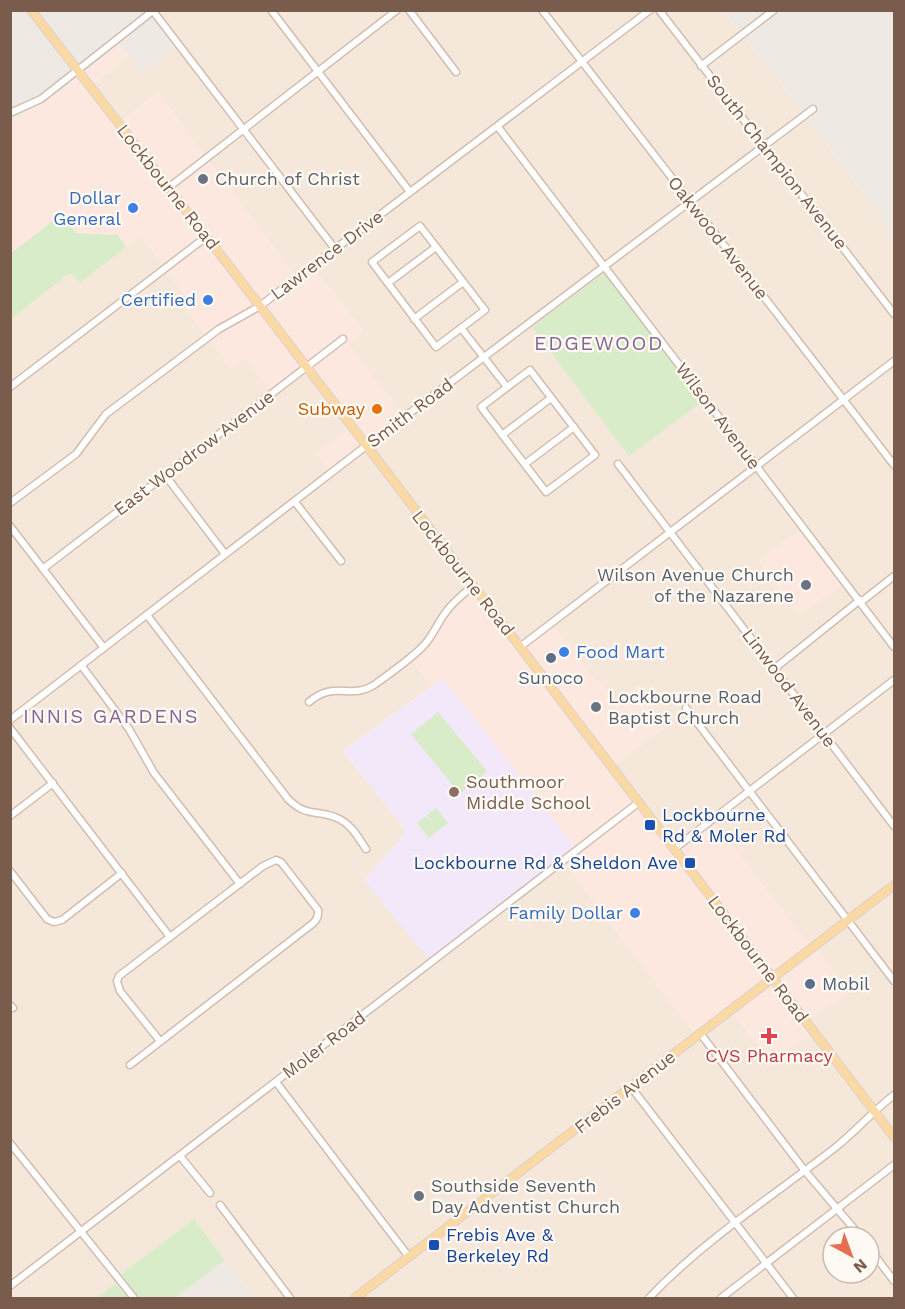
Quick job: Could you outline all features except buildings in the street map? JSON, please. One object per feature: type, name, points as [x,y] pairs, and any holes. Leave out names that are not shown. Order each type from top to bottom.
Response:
[{"type":"main road","name":"Lockbourne Road","points":[[31,10],[260,306],[894,1137]]},
{"type":"main road","name":"Frebis Avenue","points":[[355,1299],[894,885]]},
{"type":"street","points":[[271,10],[410,192]]},
{"type":"street","points":[[168,188],[397,10]]},
{"type":"street","points":[[409,10],[456,72]]},
{"type":"street","name":"Oakwood Avenue","points":[[542,10],[894,465]]},
{"type":"street","name":"Lawrence Drive","points":[[10,503],[76,454],[106,414],[219,329],[260,306],[650,10]]},
{"type":"street","name":"South Champion Avenue","points":[[658,10],[894,314]]},
{"type":"street","points":[[701,66],[774,10]]},
{"type":"street","points":[[10,113],[41,99],[154,11],[335,249]]},
{"type":"street","name":"Smith Road","points":[[10,720],[366,446],[813,109]]},
{"type":"street","name":"Wilson Avenue","points":[[498,127],[894,647]]},
{"type":"street","points":[[420,226],[436,247],[485,310],[436,347],[372,262],[420,226]]},
{"type":"street","points":[[10,387],[206,237]]},
{"type":"street","points":[[388,283],[436,247]]},
{"type":"street","points":[[414,319],[463,282]]},
{"type":"street","points":[[461,328],[507,387]]},
{"type":"street","name":"East Woodrow Avenue","points":[[44,568],[343,339]]},
{"type":"street","points":[[520,647],[894,361]]},
{"type":"street","points":[[530,370],[595,455],[546,492],[481,407],[507,387],[530,370]]},
{"type":"street","points":[[502,435],[551,398]]},
{"type":"street","points":[[525,464],[574,427]]},
{"type":"street","name":"Linwood Avenue","points":[[618,464],[894,826]]},
{"type":"street","points":[[165,475],[225,554]]},
{"type":"street","points":[[295,502],[341,561]]},
{"type":"street","points":[[10,526],[104,648]]},
{"type":"street","points":[[774,669],[894,576]]},
{"type":"street","points":[[309,702],[326,691],[358,692],[374,685],[421,648],[445,613],[472,586]]},
{"type":"street","points":[[147,615],[288,799],[303,810],[338,818],[351,828],[366,849]]},
{"type":"street","points":[[81,665],[129,729],[154,773],[240,884]]},
{"type":"street","points":[[674,849],[894,680]]},
{"type":"street","points":[[686,708],[894,981]]},
{"type":"street","points":[[10,728],[170,937]]},
{"type":"street","points":[[10,816],[53,783]]},
{"type":"street","name":"Moler Road","points":[[10,1286],[638,803]]},
{"type":"street","points":[[130,1065],[318,918],[318,910],[314,904],[287,868],[276,860],[269,861],[119,976],[117,981],[120,991],[160,1041]]},
{"type":"street","points":[[10,871],[47,919],[54,922],[62,920],[122,873]]},
{"type":"street","points":[[700,1033],[805,1171],[851,1225]]},
{"type":"street","points":[[276,1082],[409,1257]]},
{"type":"street","points":[[631,1087],[793,1299]]},
{"type":"street","points":[[650,1299],[688,1262],[850,1135],[894,1095]]},
{"type":"street","points":[[10,1143],[134,1299]]},
{"type":"street","points":[[180,1156],[210,1193]]},
{"type":"street","points":[[721,1299],[894,1165]]},
{"type":"street","points":[[220,1205],[290,1299]]},
{"type":"street","points":[[881,1264],[894,1281]]},
{"type":"shaded area","points":[[10,11],[152,11],[178,45],[143,72],[120,45],[59,92],[11,121]]},
{"type":"shaded area","points":[[152,11],[723,11],[806,115],[894,236],[894,1298],[254,1298],[194,1219],[121,1274],[116,1283],[96,1298],[11,1298],[11,319],[70,273],[80,283],[141,235],[190,301],[184,306],[231,368],[244,358],[307,368],[405,417],[348,345],[363,332],[311,266],[296,277],[158,92],[118,124],[89,87],[129,55],[143,72]],"holes":[[[520,646],[596,682],[599,680],[616,702],[638,686],[668,724],[612,767],[674,849],[816,947],[807,1023],[732,1012],[561,859],[364,880],[407,832],[343,751],[432,686],[410,658]]]},
{"type":"shaded area","points":[[723,11],[894,11],[894,236],[806,115]]},
{"type":"shaded area","points":[[120,45],[129,55],[89,87],[118,124],[158,92],[296,276],[311,266],[363,333],[348,345],[406,417],[331,473],[316,453],[351,427],[307,369],[272,394],[244,358],[231,369],[184,306],[190,300],[141,236],[126,247],[118,235],[76,233],[62,215],[11,253],[11,121],[59,92]]},
{"type":"shaded area","points":[[804,527],[845,582],[799,616],[758,561]]},
{"type":"shaded area","points":[[474,586],[519,646],[552,622],[596,681],[599,679],[615,702],[638,686],[668,724],[612,767],[674,849],[714,820],[806,941],[815,946],[849,992],[807,1022],[814,1032],[770,1062],[732,1012],[697,1038],[561,859],[575,847],[443,679],[432,686],[410,658],[455,601]]},
{"type":"shaded area","name":"Southmoor Middle School","points":[[443,678],[575,847],[430,961],[364,880],[407,832],[343,751]]},
{"type":"shaded area","points":[[225,1260],[254,1298],[175,1298]]},
{"type":"green space","points":[[62,214],[76,233],[118,235],[126,247],[80,283],[70,273],[11,319],[11,253]]},
{"type":"green space","points":[[606,271],[703,401],[629,456],[532,327]]},
{"type":"green space","points":[[438,712],[487,771],[460,794],[411,734]]},
{"type":"green space","points":[[436,808],[448,823],[429,838],[417,823],[426,816],[434,825],[427,815]]},
{"type":"green space","points":[[194,1219],[225,1260],[175,1298],[139,1298],[121,1274]]},
{"type":"green space","points":[[116,1283],[128,1298],[96,1298]]},
{"type":"place","name":"Church of Christ","points":[[203,179]]},
{"type":"place","name":"Dollar General","points":[[133,208]]},
{"type":"place","name":"Certified","points":[[208,300]]},
{"type":"place","name":"Subway","points":[[377,409]]},
{"type":"place","name":"Wilson Avenue Church of the Nazarene","points":[[806,585]]},
{"type":"place","name":"Food Mart","points":[[564,652]]},
{"type":"place","name":"Sunoco","points":[[551,658]]},
{"type":"place","name":"Lockbourne Road Baptist Church","points":[[596,707]]},
{"type":"place","name":"Southmoor Middle School","points":[[454,792]]},
{"type":"place","name":"Lockbourne Rd & Moler Rd","points":[[650,825]]},
{"type":"place","name":"Lockbourne Rd & Sheldon Ave","points":[[690,863]]},
{"type":"place","name":"Family Dollar","points":[[635,913]]},
{"type":"place","name":"Mobil","points":[[810,984]]},
{"type":"place","name":"CVS Pharmacy","points":[[769,1036]]},
{"type":"place","name":"Southside Seventh Day Adventist Church","points":[[419,1196]]},
{"type":"place","name":"Frebis Ave & Berkeley Rd","points":[[434,1245]]},
{"type":"district","name":"EDGEWOOD","points":[[599,343]]},
{"type":"district","name":"INNIS GARDENS","points":[[111,716]]}]
